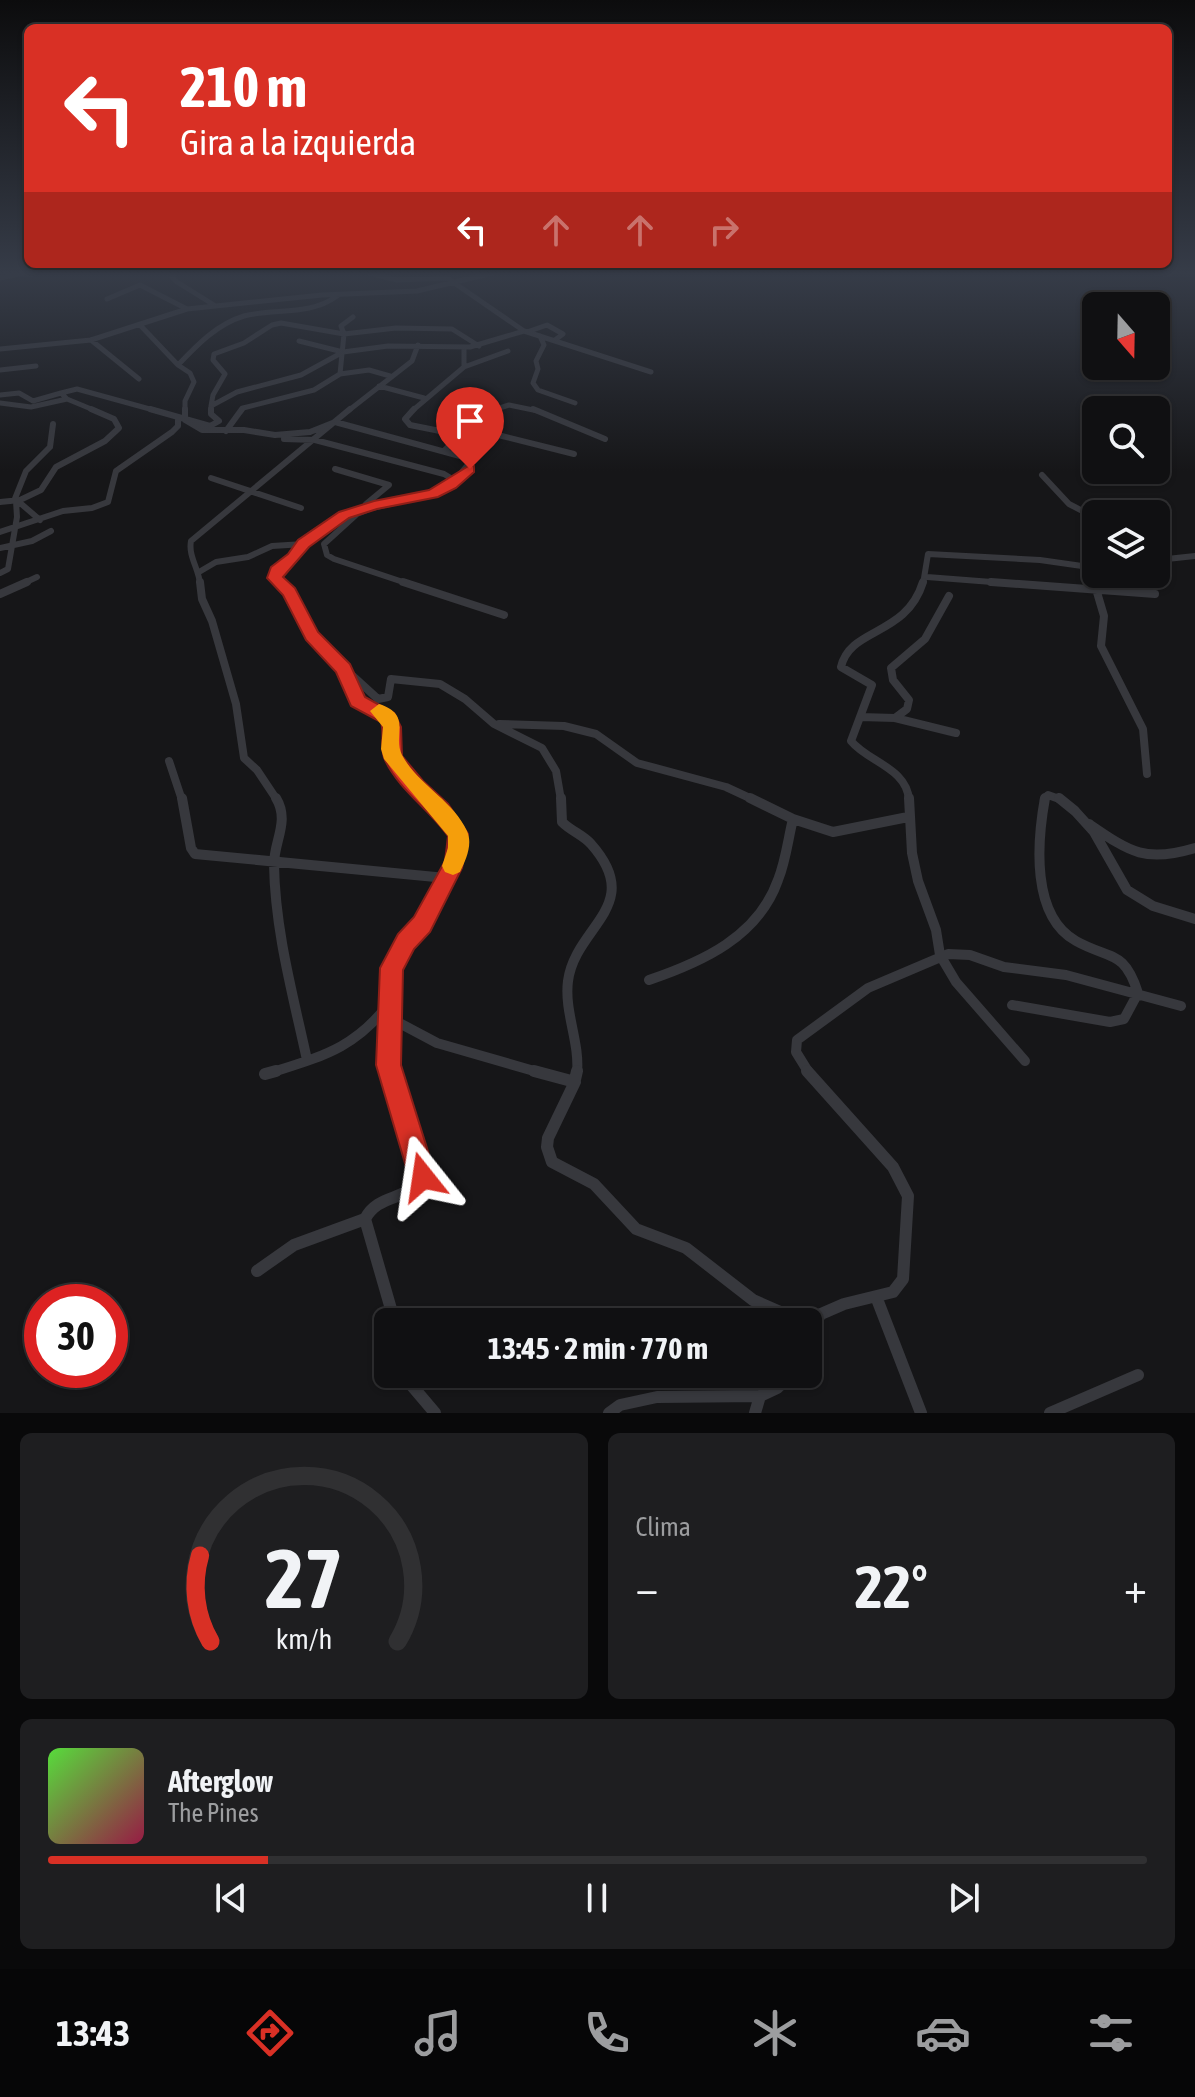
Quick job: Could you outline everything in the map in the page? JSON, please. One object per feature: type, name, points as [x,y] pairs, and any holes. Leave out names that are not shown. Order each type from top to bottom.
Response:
[{"type":"street","points":[[0,349],[94,339]]},
{"type":"street","points":[[0,532],[69,510],[100,507],[108,502],[116,471],[178,426],[194,382],[190,373],[153,339]]},
{"type":"street","points":[[178,365],[206,339]]},
{"type":"street","points":[[0,403],[31,407],[77,389],[151,407],[210,426],[219,421],[211,414],[211,406],[213,395],[225,374],[213,360],[214,354],[251,339]]},
{"type":"street","points":[[340,374],[344,339]]},
{"type":"street","points":[[469,339],[479,346]]},
{"type":"street","points":[[299,341],[343,352],[418,345],[479,346],[503,339]]},
{"type":"street","points":[[541,339],[544,345],[536,361],[538,369],[533,383],[538,390],[575,403]]},
{"type":"street","points":[[551,339],[651,372]]},
{"type":"street","points":[[91,340],[139,379]]},
{"type":"street","points":[[307,1060],[278,923],[274,860],[283,824],[280,805],[257,770],[244,758],[236,704],[212,621],[202,599],[199,572],[189,550],[191,541],[412,361],[418,345]]},
{"type":"street","points":[[464,347],[464,367]]},
{"type":"street","points":[[460,435],[407,423],[407,415],[464,367],[508,351]]},
{"type":"street","points":[[211,406],[237,392],[301,375],[343,352]]},
{"type":"street","points":[[0,370],[36,366]]},
{"type":"street","points":[[226,431],[243,408],[314,390],[340,374],[369,370],[390,376]]},
{"type":"street","points":[[379,386],[424,398]]},
{"type":"street","points":[[0,395],[19,393],[33,401],[64,396],[114,419],[119,428],[110,438],[56,467],[41,490],[16,501],[0,502]]},
{"type":"street","points":[[444,451],[482,414],[495,408],[521,405],[605,439]]},
{"type":"street","points":[[182,419],[202,430],[244,430],[280,439],[315,440],[444,474],[449,477],[451,485]]},
{"type":"street","points":[[261,434],[296,434],[335,422],[471,459]]},
{"type":"street","points":[[0,573],[8,569],[9,547],[16,529],[16,501],[25,472],[45,456],[55,436],[53,424]]},
{"type":"street","points":[[574,454],[494,434],[471,459],[470,469],[451,485],[433,494],[344,515],[304,544],[293,558],[277,570],[274,578],[289,592],[312,635],[378,699],[388,697],[391,679],[440,684],[465,699],[494,724],[542,748],[556,771],[562,822],[592,845],[608,871],[613,905],[571,964],[568,977],[577,1063],[575,1082],[547,1141],[547,1153],[553,1163],[594,1184],[631,1226],[688,1249],[754,1301],[769,1308]]},
{"type":"street","points":[[335,469],[389,485],[389,488],[357,511],[324,544],[327,555],[504,615]]},
{"type":"street","points":[[1042,475],[1069,504],[1082,511]]},
{"type":"street","points":[[211,478],[301,508]]},
{"type":"street","points":[[16,501],[40,520]]},
{"type":"street","points":[[0,548],[32,541],[51,531]]},
{"type":"street","points":[[199,572],[216,562],[248,557],[272,546],[304,544]]},
{"type":"street","points":[[1025,1061],[956,982],[940,955],[936,930],[918,881],[908,817],[910,798],[904,781],[883,762],[851,741],[872,685],[849,674],[841,667],[841,660],[851,647],[906,614],[927,577],[928,554],[1040,560],[1082,566]]},
{"type":"street","points":[[1170,559],[1195,556]]},
{"type":"street","points":[[0,594],[37,577]]},
{"type":"street","points":[[927,577],[1155,594]]},
{"type":"street","points":[[1096,589],[1104,616],[1101,646],[1143,729],[1147,774]]},
{"type":"street","points":[[895,718],[907,709],[909,700],[893,680],[890,672],[892,666],[927,636],[949,596]]},
{"type":"street","points":[[344,668],[358,701],[388,718],[392,727],[394,759],[416,787],[441,810],[458,834],[455,862],[422,925],[406,941],[391,968],[388,1065],[423,1177],[417,1186],[402,1196],[376,1204],[367,1211],[365,1219],[391,1308]]},
{"type":"street","points":[[860,717],[895,718],[956,733]]},
{"type":"street","points":[[494,724],[564,726],[596,734],[637,763],[726,787],[793,819],[833,832],[908,817]]},
{"type":"street","points":[[169,761],[179,785],[191,848],[195,854],[446,878]]},
{"type":"street","points":[[1138,993],[1125,961],[1112,953],[1074,940],[1062,932],[1047,911],[1041,826],[1044,799],[1056,795],[1082,819],[1102,844],[1128,891],[1139,899],[1195,919]]},
{"type":"street","points":[[649,980],[689,967],[734,941],[758,919],[777,884],[793,819]]},
{"type":"street","points":[[1082,819],[1135,853],[1151,859],[1195,848]]},
{"type":"street","points":[[822,1314],[840,1305],[877,1299],[893,1292],[903,1279],[908,1196],[893,1167],[803,1066],[796,1052],[797,1040],[868,988],[940,955],[970,955],[1004,967],[1066,975],[1181,1006]]},
{"type":"street","points":[[1012,1005],[1110,1022],[1124,1019],[1138,993]]},
{"type":"street","points":[[265,1074],[349,1046],[368,1032],[391,1000]]},
{"type":"street","points":[[390,1018],[437,1043],[575,1082]]},
{"type":"street","points":[[257,1271],[273,1255],[328,1230],[365,1219]]},
{"type":"street","points":[[877,1299],[921,1413]]},
{"type":"street","points":[[1050,1413],[1073,1400],[1138,1375]]},
{"type":"street","points":[[414,1388],[435,1413]]},
{"type":"street","points":[[609,1413],[613,1408],[637,1398],[760,1396],[777,1388]]},
{"type":"street","points":[[755,1413],[760,1396]]},
{"type":"slow traffic","points":[[379,711],[388,718],[392,727],[394,759],[416,787],[441,810],[458,834],[459,848],[453,866]]},
{"type":"route","points":[[423,1177],[388,1065],[391,968],[406,941],[422,925],[455,862],[459,848],[458,834],[441,810],[416,787],[394,759],[392,727],[388,718],[358,701],[344,668],[312,635],[289,592],[274,578],[277,570],[293,558],[304,544],[344,515],[374,505],[433,494],[451,485],[470,469]]}]
